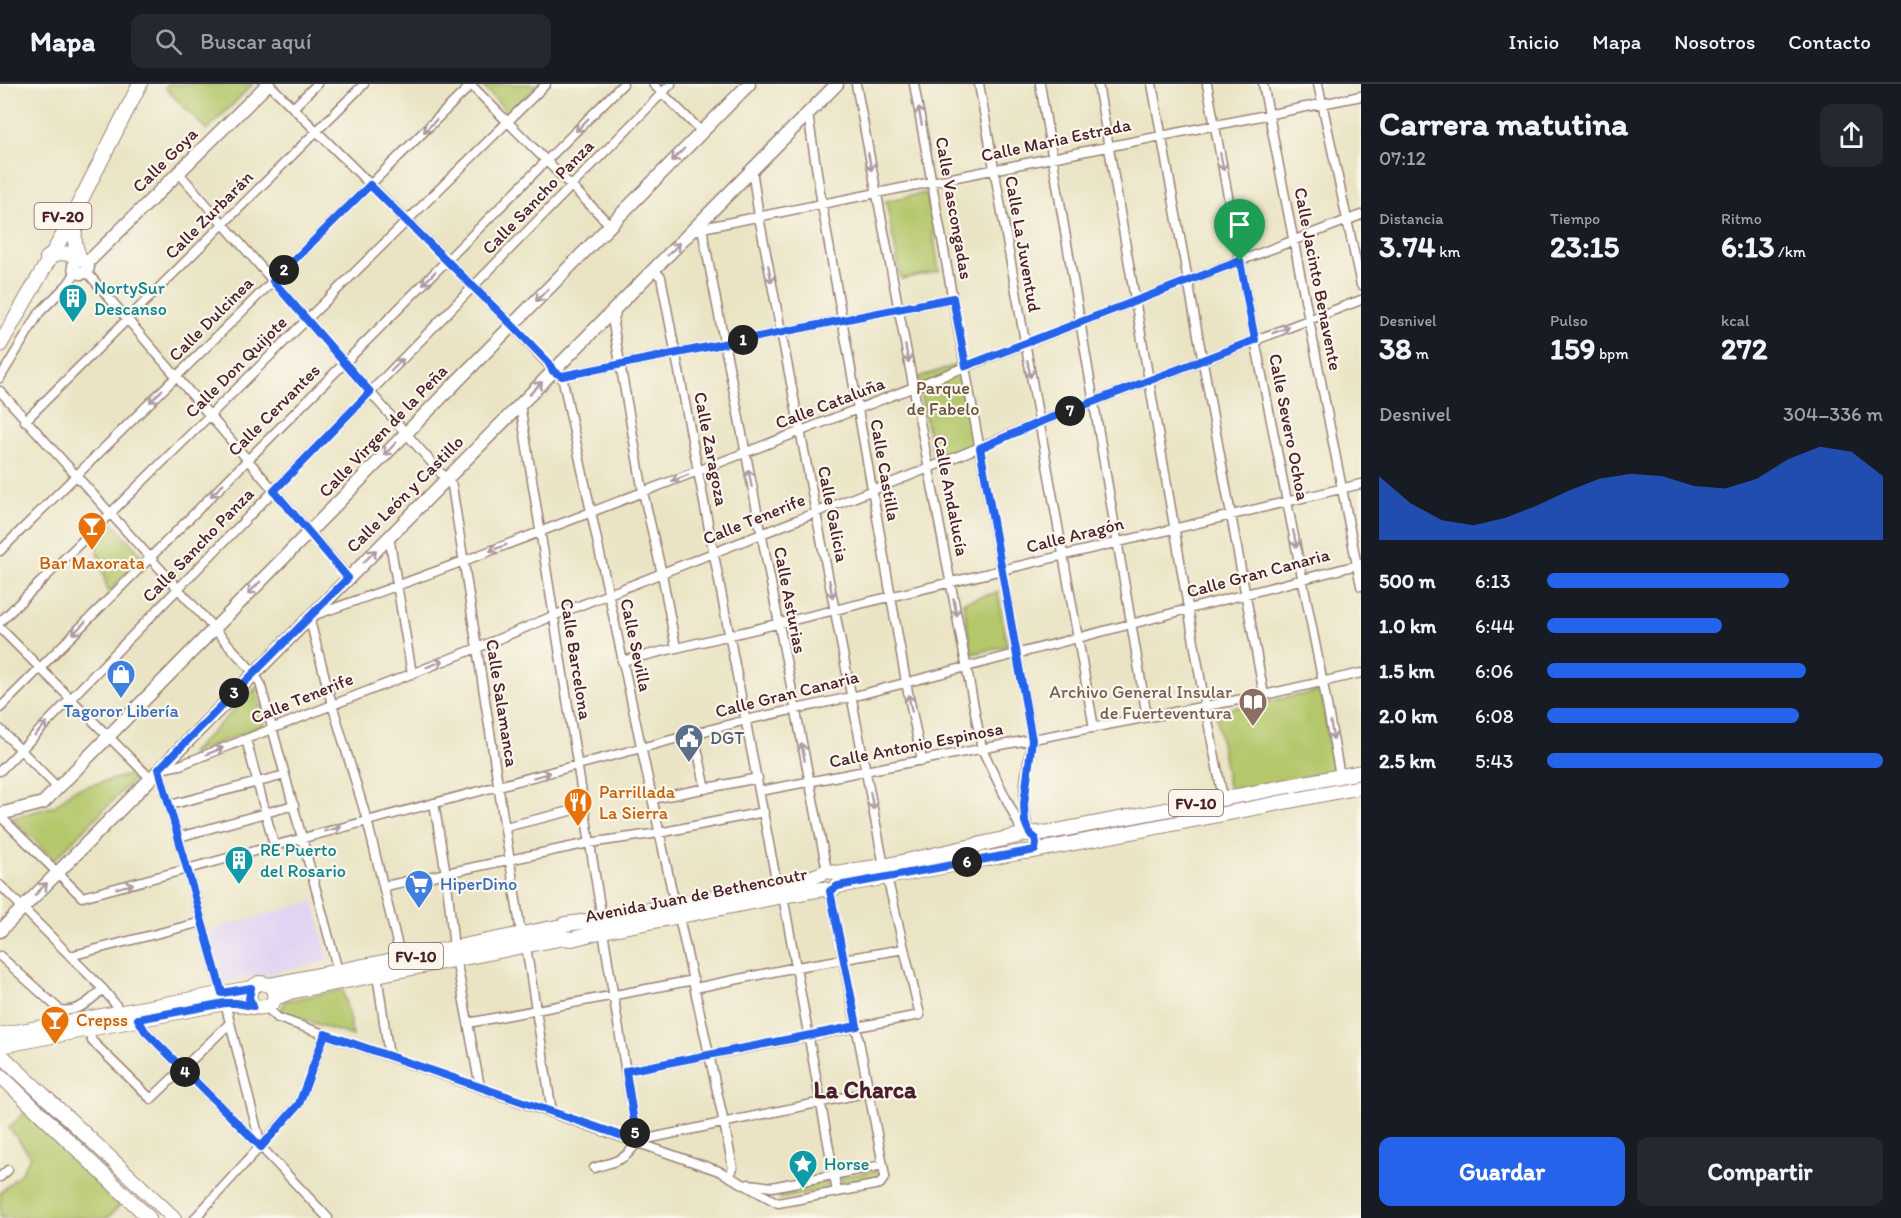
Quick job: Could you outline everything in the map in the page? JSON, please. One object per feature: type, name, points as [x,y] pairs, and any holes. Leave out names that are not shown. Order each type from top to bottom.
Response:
[{"type":"main road","name":"FV-20","points":[[0,345],[4,327],[140,84]]},
{"type":"main road","name":"FV-20","points":[[52,255],[92,173]]},
{"type":"main road","points":[[78,263],[73,241],[75,227],[91,192],[92,173]]},
{"type":"main road","points":[[63,235],[78,263]]},
{"type":"main road","points":[[4,327],[44,260],[59,253],[78,263]]},
{"type":"main road","points":[[4,327],[26,310],[50,271],[57,264],[65,261],[78,263]]},
{"type":"main road","name":"FV-10","points":[[886,872],[1026,835],[1361,772]]},
{"type":"main road","name":"FV-10","points":[[829,881],[1029,851],[1361,787]]},
{"type":"main road","points":[[1026,835],[1018,843],[1029,851]]},
{"type":"main road","name":"Avenida Juan de Bethencoutr","points":[[524,940],[829,881]]},
{"type":"main road","name":"FV-10","points":[[0,1035],[115,1013],[223,998],[236,1003],[265,1004],[291,992],[524,940]]},
{"type":"main road","name":"FV-10","points":[[0,1046],[138,1019],[223,998],[259,983],[268,985],[401,959],[455,954]]},
{"type":"main road","points":[[251,988],[249,998],[265,1004],[272,988],[268,985]]},
{"type":"main road","points":[[15,1043],[14,1061],[32,1083]]},
{"type":"main road","points":[[0,1054],[174,1218]]},
{"type":"main road","points":[[0,1075],[149,1218]]},
{"type":"street","points":[[269,84],[512,325],[557,373],[621,364],[953,298]]},
{"type":"street","name":"Calle Goya","points":[[78,263],[178,172],[269,84]]},
{"type":"street","points":[[293,108],[317,84]]},
{"type":"street","name":"Calle Zurbarán","points":[[26,421],[364,84]]},
{"type":"street","name":"Calle Don Quijote","points":[[0,622],[546,84]]},
{"type":"street","name":"Calle Cervantes","points":[[0,708],[623,84]]},
{"type":"street","points":[[653,84],[702,132]]},
{"type":"street","name":"Calle Sancho Panza","points":[[0,771],[671,84]]},
{"type":"street","name":"Calle Virgen de la Peña","points":[[0,815],[43,803],[749,84]]},
{"type":"street","name":"Calle León y Castillo","points":[[0,931],[520,404],[557,373],[617,306],[837,84]]},
{"type":"street","name":"Calle Andalucía","points":[[856,84],[982,749],[1026,835]]},
{"type":"street","name":"Calle Vascongadas","points":[[914,84],[1032,740],[1024,804],[1026,835]]},
{"type":"street","name":"Calle La Juventud","points":[[979,84],[1094,728]]},
{"type":"street","points":[[1040,84],[1147,717]]},
{"type":"street","points":[[1098,84],[1134,301],[1223,798]]},
{"type":"street","points":[[1152,84],[1264,695]]},
{"type":"street","name":"Calle Severo Ochoa","points":[[1207,84],[1340,776]]},
{"type":"street","name":"Calle Jacinto Benavente","points":[[1263,84],[1342,489],[1359,564],[1361,586]]},
{"type":"street","points":[[1318,84],[1361,285]]},
{"type":"street","points":[[471,85],[610,225]]},
{"type":"street","name":"Calle Dulcinea","points":[[0,551],[471,85]]},
{"type":"street","name":"Calle Maria Estrada","points":[[689,234],[702,228],[1361,96]]},
{"type":"street","name":"Calle Castilla","points":[[808,114],[842,321],[922,760]]},
{"type":"street","name":"Calle Galicia","points":[[752,169],[759,217],[851,697],[886,872],[920,1015],[857,1026]]},
{"type":"street","points":[[178,172],[447,478]]},
{"type":"street","name":"Calle Cataluña","points":[[309,617],[398,587],[858,410],[1080,321],[1361,215]]},
{"type":"street","name":"Calle Asturias","points":[[702,228],[883,1165]]},
{"type":"street","points":[[0,378],[40,312],[68,284],[78,263],[348,578]]},
{"type":"street","name":"Calle Zaragoza","points":[[652,270],[661,277],[764,812],[797,967],[837,1192]]},
{"type":"street","name":"Calle Tenerife","points":[[159,769],[180,765],[980,448],[1040,422],[1361,300]]},
{"type":"street","points":[[617,306],[614,324],[643,492],[676,648]]},
{"type":"street","name":"Calle Sevilla","points":[[557,373],[591,512],[659,833],[695,984],[733,1168],[730,1176]]},
{"type":"street","points":[[0,391],[214,628],[254,673],[260,683],[338,971]]},
{"type":"street","name":"Calle Barcelona","points":[[520,404],[637,1141]]},
{"type":"street","name":"Calle Salamanca","points":[[447,478],[452,486],[498,786],[552,1112]]},
{"type":"street","name":"Calle Aragón","points":[[622,661],[1361,484]]},
{"type":"street","points":[[389,536],[412,674]]},
{"type":"street","name":"Calle Gran Canaria","points":[[58,872],[82,897],[746,720],[851,697],[1359,564]]},
{"type":"street","points":[[309,617],[367,820],[401,959]]},
{"type":"street","points":[[0,628],[150,778]]},
{"type":"street","name":"Calle Antonio Espinosa","points":[[760,791],[1264,695],[1361,673]]},
{"type":"street","points":[[0,729],[57,787]]},
{"type":"street","points":[[694,734],[706,789]]},
{"type":"street","points":[[246,739],[274,845]]},
{"type":"street","points":[[159,769],[230,1023],[261,1147]]},
{"type":"street","points":[[170,805],[285,775]]},
{"type":"street","points":[[652,799],[758,778]]},
{"type":"street","points":[[434,803],[446,874],[455,954],[480,1087]]},
{"type":"street","points":[[178,837],[294,806]]},
{"type":"street","points":[[505,827],[583,808]]},
{"type":"street","points":[[384,886],[589,843],[659,833],[764,812]]},
{"type":"street","points":[[0,815],[58,872]]},
{"type":"street","points":[[0,885],[103,989],[116,1005],[115,1013]]},
{"type":"street","points":[[70,956],[202,922]]},
{"type":"street","points":[[468,1023],[614,995],[695,984],[904,949]]},
{"type":"street","points":[[0,956],[60,1010],[67,1011],[85,1005],[103,989]]},
{"type":"street","points":[[377,974],[389,1056]]},
{"type":"street","points":[[265,1004],[278,1018],[637,1141],[730,1176],[778,1203],[880,1184],[885,1177],[883,1165],[772,1187],[758,1187],[743,1183]]},
{"type":"street","points":[[138,1019],[145,1031],[328,1218]]},
{"type":"street","points":[[88,1029],[92,1041],[151,1099],[230,1023]]},
{"type":"street","points":[[626,1071],[857,1026]]},
{"type":"street","points":[[195,1218],[299,1104],[325,1034]]},
{"type":"street","points":[[594,1168],[623,1158],[631,1152],[637,1141],[869,1092]]},
{"type":"street","points":[[0,1177],[8,1170]]},
{"type":"shaded area","points":[[314,901],[329,961],[224,982],[210,930]]},
{"type":"green space","points":[[168,84],[253,84],[207,130],[165,88]]},
{"type":"green space","points":[[481,84],[538,84],[509,114]]},
{"type":"green space","points":[[924,193],[928,197],[939,271],[901,279],[886,201]]},
{"type":"green space","name":"Parque de Fabelo","points":[[959,364],[974,445],[934,461],[917,378]]},
{"type":"green space","points":[[112,522],[143,557],[108,592],[95,541],[92,540]]},
{"type":"green space","points":[[998,592],[1007,646],[972,654],[963,602]]},
{"type":"green space","points":[[256,688],[265,724],[189,755]]},
{"type":"green space","points":[[1321,691],[1334,772],[1229,792],[1216,711]]},
{"type":"green space","points":[[136,773],[138,775],[54,860],[12,818],[55,806],[73,790]]},
{"type":"green space","points":[[343,990],[353,1036],[281,1012],[285,1001]]},
{"type":"green space","points":[[25,1112],[120,1205],[108,1218],[0,1218],[0,1193],[21,1173],[31,1156],[9,1128]]},
{"type":"green space","points":[[877,1170],[878,1179],[843,1186],[841,1177]]},
{"type":"green space","points":[[827,1181],[828,1189],[780,1199],[777,1190]]},
{"type":"place","name":"NortySur Descanso","points":[[73,324]]},
{"type":"place","name":"Bar Maxorata","points":[[92,552]]},
{"type":"place","name":"Tagoror Libería","points":[[121,700]]},
{"type":"place","name":"Archivo General Insular de Fuerteventura","points":[[1253,728]]},
{"type":"place","name":"DGT","points":[[689,764]]},
{"type":"place","name":"Parrillada La Sierra","points":[[578,828]]},
{"type":"place","name":"RE Puerto del Rosario","points":[[239,886]]},
{"type":"place","name":"HiperDino","points":[[419,910]]},
{"type":"place","name":"Crepss","points":[[55,1046]]},
{"type":"place","name":"Horse","points":[[803,1190]]},
{"type":"district","name":"La Charca","points":[[865,1089]]},
{"type":"route","points":[[370,185],[512,325],[548,362],[553,371],[562,376],[953,298],[966,366],[1240,261],[1255,340],[1040,422],[980,448],[1032,740],[1024,804],[1025,822],[1030,834],[1035,838],[1035,850],[838,886],[835,890],[830,891],[857,1026],[626,1071],[637,1141],[325,1034],[299,1104],[261,1147],[145,1031],[138,1019],[225,1003],[253,1006],[249,998],[251,988],[222,993],[159,769],[348,578],[274,491],[370,392],[273,281],[370,185]]}]
